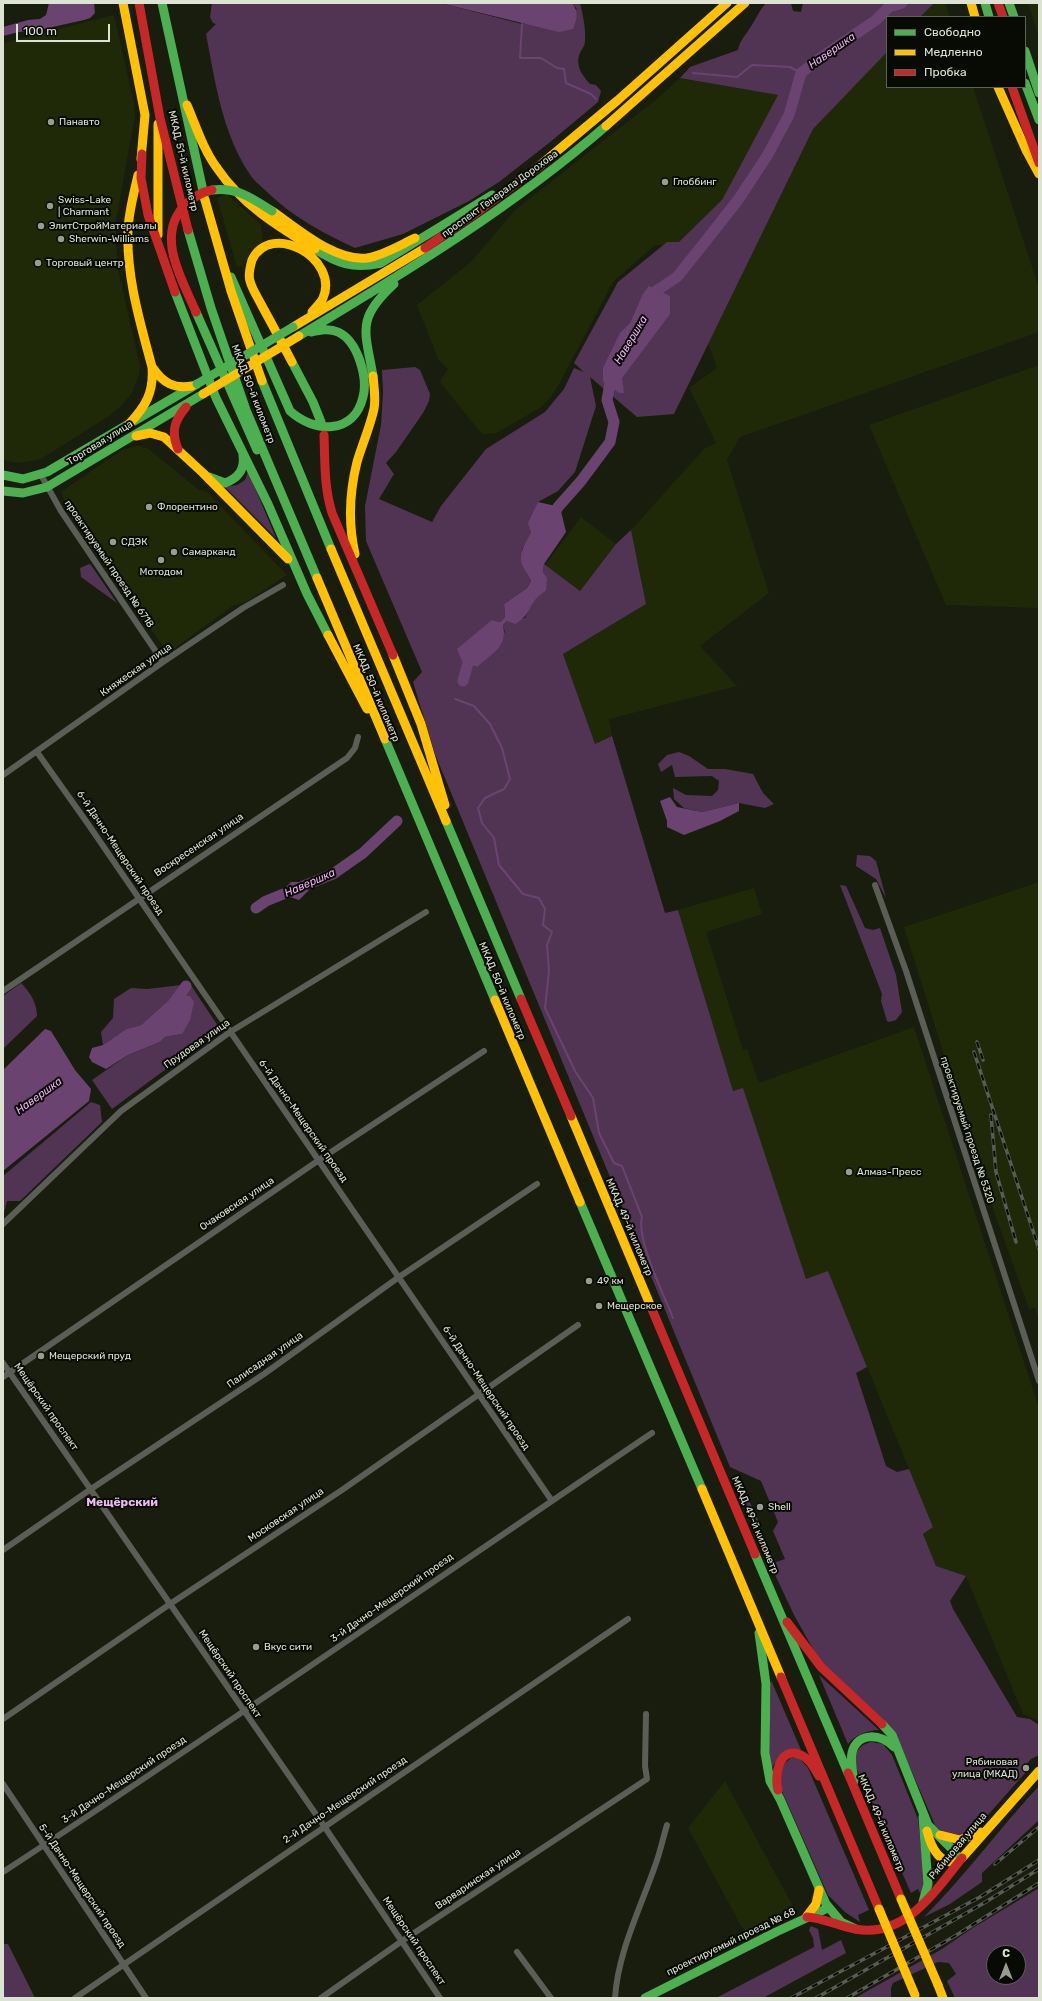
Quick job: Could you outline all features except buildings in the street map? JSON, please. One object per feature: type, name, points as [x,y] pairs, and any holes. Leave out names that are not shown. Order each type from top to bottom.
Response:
[{"type":"main road","points":[[123,3],[145,126],[142,154],[128,234],[132,289],[154,379],[149,400],[145,408],[129,424]]},
{"type":"main road","name":"МКАД, 51-й километр","points":[[139,3],[164,133],[186,226],[215,321]]},
{"type":"main road","name":"МКАД, 51-й километр","points":[[162,3],[180,89],[219,250],[238,314]]},
{"type":"main road","name":"проспект Генерала Дорохова","points":[[197,384],[436,240],[506,191],[617,102],[726,3]]},
{"type":"main road","name":"проспект Генерала Дорохова","points":[[203,394],[424,260],[485,221],[576,152],[745,3]]},
{"type":"main road","points":[[971,3],[975,16]]},
{"type":"main road","points":[[998,3],[1003,16]]},
{"type":"main road","points":[[1009,3],[1014,16]]},
{"type":"main road","points":[[986,5],[990,16]]},
{"type":"main road","points":[[1026,54],[1039,93]]},
{"type":"main road","points":[[1026,85],[1039,120]]},
{"type":"main road","points":[[998,88],[1026,150],[1039,174]]},
{"type":"main road","points":[[1012,88],[1039,163]]},
{"type":"main road","points":[[180,89],[216,167],[236,193],[258,212],[332,260],[342,264],[362,267],[382,263],[535,168]]},
{"type":"main road","points":[[156,92],[158,167],[157,224],[159,249]]},
{"type":"main road","points":[[142,154],[143,194],[148,215],[195,347],[216,398],[268,504],[294,566],[324,628],[392,757]]},
{"type":"main road","points":[[273,475],[255,446],[196,312],[172,249],[172,229],[180,210],[195,196],[208,190],[221,188],[241,192],[272,210],[334,251],[355,258],[365,258],[378,255],[445,224]]},
{"type":"main road","points":[[293,327],[320,303],[326,287],[325,272],[316,260],[297,248],[286,244],[270,244],[262,249],[252,261],[249,275],[250,282],[313,402],[321,422]]},
{"type":"main road","points":[[219,250],[290,411],[302,422],[310,426],[326,428],[347,420],[359,408],[365,392],[365,382],[355,349],[350,340],[336,331],[320,329],[298,336]]},
{"type":"main road","points":[[363,583],[352,543],[348,502],[351,483],[374,409],[376,396],[375,384],[365,343],[365,322],[370,310],[378,298],[424,260]]},
{"type":"main road","name":"МКАД, 50-й километр","points":[[238,314],[284,440],[546,1061]]},
{"type":"main road","name":"МКАД, 50-й километр","points":[[215,321],[246,410],[273,475],[758,1622]]},
{"type":"main road","points":[[152,367],[159,377],[170,386],[187,387],[197,384]]},
{"type":"main road","name":"Торговая улица","points":[[3,475],[23,479],[41,475],[197,384]]},
{"type":"main road","name":"Торговая улица","points":[[3,491],[23,493],[47,487],[203,394]]},
{"type":"main road","points":[[179,450],[173,435],[175,422],[192,400]]},
{"type":"main road","points":[[125,440],[140,434],[157,434],[179,450],[220,492],[283,552],[294,566]]},
{"type":"main road","points":[[324,435],[327,496],[340,535],[363,583],[421,724],[458,851]]},
{"type":"main road","points":[[203,473],[216,481],[225,483],[237,478],[244,468],[241,448]]},
{"type":"main road","name":"МКАД, 49-й километр","points":[[546,1061],[943,1998]]},
{"type":"main road","points":[[780,1614],[821,1667],[887,1729],[896,1742],[928,1825],[955,1852],[958,1862],[948,1863],[936,1853],[929,1839],[922,1812]]},
{"type":"main road","points":[[758,1622],[916,1996]]},
{"type":"main road","points":[[758,1622],[766,1684],[766,1763],[770,1780],[780,1799],[818,1889],[828,1908],[842,1922],[856,1930]]},
{"type":"main road","points":[[855,1788],[852,1752],[855,1745],[861,1739],[873,1736],[884,1738],[891,1742],[902,1759]]},
{"type":"main road","points":[[780,1799],[776,1780],[777,1769],[784,1757],[792,1754],[806,1758],[831,1795]]},
{"type":"main road","name":"Рябиновая улица","points":[[807,1917],[817,1918],[844,1928],[872,1930],[887,1926],[911,1914],[921,1907],[988,1827],[1039,1771]]},
{"type":"main road","points":[[921,1907],[928,1886],[922,1812]]},
{"type":"main road","points":[[934,1832],[948,1839],[964,1840],[988,1827]]},
{"type":"main road","points":[[807,1917],[816,1904],[818,1889]]},
{"type":"main road","name":"проектируемый проезд № 68","points":[[645,1998],[828,1908]]},
{"type":"street","name":"проектируемый проезд № 6718","points":[[41,475],[47,487],[163,662]]},
{"type":"street","name":"Княжеская улица","points":[[3,775],[163,662],[243,608],[283,585]]},
{"type":"street","name":"Воскресенская улица","points":[[3,991],[138,898],[347,758],[355,748],[358,737]]},
{"type":"street","name":"6-й Дачно-Мещерский проезд","points":[[37,752],[88,824],[552,1501]]},
{"type":"street","name":"проектируемый проезд № 5320","points":[[875,885],[906,971],[1039,1381]]},
{"type":"street","name":"Прудовая улица","points":[[3,1224],[121,1111],[230,1032],[426,912]]},
{"type":"street","name":"Очаковская улица","points":[[3,1377],[319,1160],[484,1051]]},
{"type":"street","name":"Палисадная улица","points":[[3,1550],[91,1489],[264,1374],[399,1277],[537,1184]]},
{"type":"street","name":"Московская улица","points":[[3,1719],[170,1604],[342,1490],[578,1325]]},
{"type":"street","name":"Мещёрский проспект","points":[[3,1363],[244,1713],[324,1826],[440,1998]]},
{"type":"street","name":"3-й Дачно-Мещерский проезд","points":[[3,1872],[244,1713],[652,1433]]},
{"type":"street","name":"2-й Дачно-Мещерский проезд","points":[[75,1998],[628,1619]]},
{"type":"street","name":"Варваринская улица","points":[[321,1998],[402,1941],[647,1779],[645,1766],[646,1714]]},
{"type":"street","name":"5-й Дачно-Мещерский проезд","points":[[3,1784],[146,1998]]},
{"type":"street","points":[[615,1998],[616,1982],[630,1932],[656,1864],[667,1825]]},
{"type":"street","points":[[517,1952],[551,1998]]},
{"type":"shaded area","points":[[212,3],[440,3],[522,24],[577,9],[572,3],[580,3],[584,22],[585,43],[579,55],[578,63],[582,74],[590,84],[596,85],[601,91],[598,102],[499,182],[469,201],[403,234],[355,248],[319,230],[287,209],[249,173],[232,141],[216,88],[206,34],[216,24],[213,23],[210,17]]},
{"type":"shaded area","points":[[766,3],[791,3],[793,11],[801,12],[803,3],[934,3],[921,16],[886,16],[886,53],[813,129],[674,414],[637,417],[590,377],[596,406],[575,472],[558,491],[538,502],[531,532],[522,550],[522,565],[529,574],[531,581],[527,588],[504,604],[505,617],[500,622],[492,620],[505,633],[503,625],[507,621],[525,618],[535,597],[546,591],[543,572],[544,564],[580,591],[616,544],[631,530],[646,604],[563,654],[595,744],[612,736],[665,913],[678,910],[733,1091],[743,1088],[806,1279],[828,1271],[867,1367],[856,1373],[886,1466],[897,1472],[909,1469],[933,1527],[923,1534],[936,1566],[966,1576],[950,1601],[953,1609],[1017,1717],[1030,1719],[1039,1725],[1039,1755],[1031,1759],[1023,1768],[1026,1772],[972,1833],[962,1836],[947,1834],[938,1829],[935,1825],[895,1733],[883,1719],[835,1676],[818,1658],[794,1615],[770,1564],[785,1559],[773,1531],[778,1522],[761,1481],[730,1467],[435,754],[413,682],[422,672],[366,541],[365,506],[381,425],[383,393],[382,370],[415,367],[420,370],[430,394],[429,401],[423,413],[396,452],[386,463],[394,474],[379,499],[432,522],[441,506],[486,449],[545,412],[564,389],[574,368],[584,372],[574,363],[618,282],[667,242],[679,242],[722,200],[778,95],[680,78],[690,67],[738,50],[741,41]]},
{"type":"shaded area","points":[[931,3],[945,3],[950,16],[915,16]]},
{"type":"shaded area","points":[[1028,3],[1039,3],[1039,37]]},
{"type":"shaded area","points":[[114,15],[134,103],[135,116],[116,220],[116,245],[119,274],[140,365],[139,374],[132,393],[121,406],[109,416],[41,459],[20,463],[7,461],[3,459],[3,43]]},
{"type":"shaded area","points":[[886,48],[886,88],[973,88],[1039,288],[1039,332],[740,437],[727,460],[769,593],[700,646],[737,686],[609,719],[612,736],[595,744],[563,654],[646,604],[631,530],[704,449],[716,443],[689,388],[717,368],[708,344],[813,129]]},
{"type":"shaded area","points":[[680,78],[778,95],[722,200],[680,246],[655,245],[613,282],[558,386],[550,398],[540,408],[496,433],[482,434],[440,382],[448,369],[438,359],[417,305],[472,261],[515,210],[658,98]]},
{"type":"shaded area","points":[[226,193],[261,225],[263,243],[250,253],[243,266],[237,267],[217,198]]},
{"type":"shaded area","points":[[1039,365],[1039,608],[946,605],[869,425]]},
{"type":"shaded area","points":[[137,446],[147,448],[199,490],[206,491],[287,575],[246,602],[234,605],[172,650],[165,649],[159,641],[122,587],[113,569],[61,492],[122,450]]},
{"type":"shaded area","points":[[248,471],[276,538],[225,487],[237,485],[245,480]]},
{"type":"shaded area","points":[[581,517],[616,544],[580,591],[545,565]]},
{"type":"shaded area","points":[[89,564],[117,603],[81,577],[80,568]]},
{"type":"shaded area","points":[[679,752],[689,756],[708,769],[725,769],[753,774],[763,793],[774,804],[765,808],[739,803],[702,812],[684,808],[674,799],[673,788],[686,795],[712,796],[718,790],[719,781],[712,776],[675,777],[672,765],[661,772],[658,764],[667,755]]},
{"type":"shaded area","points":[[857,855],[870,856],[876,861],[886,898],[876,879],[856,866]]},
{"type":"shaded area","points":[[1039,882],[1039,1320],[1035,1308],[1029,1309],[982,1178],[953,1084],[954,1073],[953,1071],[947,1071],[948,1059],[945,1058],[904,927]]},
{"type":"shaded area","points":[[840,885],[846,886],[865,928],[873,930],[880,928],[896,975],[902,1012],[896,1020],[889,1022],[887,1021],[881,1001],[882,994]]},
{"type":"shaded area","points":[[754,888],[762,914],[706,932],[743,1050],[747,1049],[759,1083],[914,1027],[1039,1408],[1039,1721],[1023,1714],[966,1576],[936,1566],[923,1534],[933,1527],[828,1272],[806,1280],[743,1089],[733,1091],[678,910]]},
{"type":"shaded area","points":[[21,983],[32,998],[36,1007],[37,1016],[3,1049],[3,996]]},
{"type":"shaded area","points":[[190,984],[220,1029],[112,1109],[92,1080],[128,1055],[160,1042],[165,1037],[182,1034],[169,1000],[141,1025],[126,1029],[103,1045],[101,1032],[113,1018],[114,999],[131,988],[147,989]]},
{"type":"shaded area","points":[[91,1102],[100,1105],[102,1122],[20,1201],[7,1201],[3,1217],[3,1176]]},
{"type":"shaded area","points":[[734,1479],[742,1483],[738,1484],[743,1496],[748,1498],[759,1522],[755,1528]]},
{"type":"shaded area","points":[[819,1675],[879,1730],[862,1734],[854,1738],[848,1744]]},
{"type":"shaded area","points":[[771,1680],[801,1750],[791,1752],[780,1758],[771,1770],[769,1746]]},
{"type":"shaded area","points":[[871,1742],[883,1744],[892,1755],[918,1819],[925,1885],[921,1895],[918,1889],[911,1893],[856,1767],[856,1754],[863,1745]]},
{"type":"shaded area","points":[[791,1758],[799,1758],[808,1768],[869,1910],[858,1915],[860,1922],[845,1912],[828,1895],[781,1789],[781,1770],[785,1763]]},
{"type":"shaded area","points":[[725,1781],[793,1906],[767,1920],[769,1924],[763,1927],[760,1924],[745,1933],[688,1828]]},
{"type":"shaded area","points":[[1039,1786],[1039,1820],[982,1873],[982,1882],[950,1904],[924,1917],[954,1885]]},
{"type":"shaded area","points":[[1039,1888],[1039,1998],[955,1998],[947,1981],[956,1974],[949,1963],[938,1962],[893,1983],[891,1988],[891,1998],[855,1998],[942,1949],[971,1929]]},
{"type":"shaded area","points":[[811,1926],[818,1929],[822,1950],[841,1940],[846,1953],[763,1998],[716,1998],[814,1947],[813,1938],[809,1930]]},
{"type":"shaded area","points":[[3,1944],[8,1944],[35,1998],[3,1998]]},
{"type":"water","points":[[49,3],[94,3],[95,13],[90,18],[84,20],[3,36],[3,27],[28,20],[40,19],[46,15]]},
{"type":"water","points":[[440,3],[572,3],[576,9],[577,16],[573,29],[559,32]]},
{"type":"water","points":[[649,286],[670,296],[670,314],[622,378],[624,393],[619,393],[603,381],[603,368],[620,333],[630,323],[643,294]]},
{"type":"water","points":[[538,502],[560,507],[566,532],[544,564],[543,572],[547,578],[546,591],[536,599],[521,620],[515,624],[507,621],[503,625],[503,639],[498,649],[477,667],[462,661],[457,649],[492,620],[500,622],[505,617],[504,604],[527,588],[531,581],[523,567],[521,558],[523,549],[531,532],[528,523]]},
{"type":"water","points":[[670,797],[677,807],[702,812],[739,803],[739,811],[720,821],[684,835],[667,827],[667,821],[660,801]]},
{"type":"water","points":[[291,882],[310,882],[309,890],[299,900],[290,897],[285,888]]},
{"type":"water","points":[[181,995],[190,996],[194,1002],[190,1020],[182,1034],[165,1037],[160,1042],[128,1055],[106,1069],[92,1062],[89,1057],[92,1048],[103,1045],[126,1029],[141,1025],[169,1000]]},
{"type":"water","points":[[45,1029],[51,1031],[75,1070],[91,1089],[89,1101],[3,1171],[3,1070]]},
{"type":"waterway","name":"Навершка","points":[[651,303],[656,291],[677,277],[705,242],[738,200],[767,156],[789,115],[801,73],[876,20],[889,7],[902,3]]},
{"type":"waterway","points":[[522,24],[520,58],[541,58],[557,68],[564,69],[566,83],[591,94],[596,99]]},
{"type":"waterway","points":[[693,73],[737,77],[752,65],[790,67],[801,73]]},
{"type":"waterway","name":"Навершка","points":[[550,520],[558,507],[581,481],[610,442],[614,422],[607,400],[612,372]]},
{"type":"waterway","name":"Навершка","points":[[463,681],[470,656],[474,650]]},
{"type":"waterway","points":[[455,699],[474,706],[490,724],[502,748],[510,779],[504,789],[485,798],[478,808],[482,823],[494,838],[499,865],[523,894],[539,898],[545,909],[543,925],[552,932],[547,945],[549,971],[545,1008],[575,1071],[593,1098],[599,1133],[614,1163],[622,1166],[642,1217],[641,1227],[647,1253],[673,1318]]},
{"type":"waterway","name":"Навершка","points":[[256,908],[266,901],[333,874],[363,853],[397,821]]},
{"type":"waterway","name":"Навершка","points":[[171,1007],[186,986]]},
{"type":"railway","points":[[977,1042],[983,1060]]},
{"type":"railway","points":[[974,1052],[1039,1249]]},
{"type":"railway","points":[[991,1115],[996,1172],[1016,1242]]},
{"type":"railway","points":[[995,1864],[1039,1827]]},
{"type":"railway","points":[[791,1998],[980,1897],[1039,1860]]},
{"type":"railway","points":[[816,1998],[984,1903],[1039,1869]]},
{"type":"railway","points":[[847,1998],[955,1936],[1039,1883]]},
{"type":"traffic: fast","points":[[162,3],[205,200]]},
{"type":"traffic: fast","points":[[985,3],[989,16]]},
{"type":"traffic: fast","points":[[1009,3],[1014,16]]},
{"type":"traffic: fast","points":[[1026,54],[1039,93]]},
{"type":"traffic: fast","points":[[1026,86],[1039,120]]},
{"type":"traffic: fast","points":[[299,336],[379,288],[457,238],[533,184],[606,126]]},
{"type":"traffic: fast","points":[[212,190],[229,190],[244,194],[272,211]]},
{"type":"traffic: fast","points":[[315,249],[339,262],[346,264],[371,265],[381,263],[492,195]]},
{"type":"traffic: fast","points":[[188,230],[211,308],[246,410],[317,578]]},
{"type":"traffic: fast","points":[[231,277],[290,411],[310,423],[321,426],[342,424],[351,418],[358,409],[363,397],[364,380],[360,361],[351,343],[338,332],[328,330],[311,332]]},
{"type":"traffic: fast","points":[[373,376],[366,336],[366,326],[374,307],[394,284]]},
{"type":"traffic: fast","points":[[175,292],[216,398],[268,504],[307,594],[328,635]]},
{"type":"traffic: fast","points":[[196,312],[257,450]]},
{"type":"traffic: fast","points":[[197,384],[293,327]]},
{"type":"traffic: fast","points":[[292,362],[313,402],[321,422]]},
{"type":"traffic: fast","points":[[262,381],[331,549]]},
{"type":"traffic: fast","points":[[3,475],[23,479],[47,472],[197,384]]},
{"type":"traffic: fast","points":[[3,491],[23,493],[47,487],[203,394]]},
{"type":"traffic: fast","points":[[209,477],[225,483],[234,479],[242,469],[243,455]]},
{"type":"traffic: fast","points":[[385,739],[495,1000]]},
{"type":"traffic: fast","points":[[446,821],[521,999]]},
{"type":"traffic: fast","points":[[580,1202],[702,1489]]},
{"type":"traffic: fast","points":[[755,1554],[848,1773]]},
{"type":"traffic: fast","points":[[759,1633],[766,1684],[765,1753],[770,1781],[780,1799],[826,1904],[841,1922],[856,1929]]},
{"type":"traffic: fast","points":[[882,1724],[892,1735],[928,1825],[955,1852],[958,1862]]},
{"type":"traffic: fast","points":[[854,1781],[851,1756],[859,1741],[864,1738],[877,1737],[883,1739],[894,1747]]},
{"type":"traffic: fast","points":[[923,1817],[928,1884],[923,1902]]},
{"type":"traffic: fast","points":[[645,1998],[776,1932],[828,1908]]},
{"type":"traffic: slow","points":[[123,3],[145,115],[141,159]]},
{"type":"traffic: slow","points":[[538,167],[618,100],[727,3]]},
{"type":"traffic: slow","points":[[606,126],[745,3]]},
{"type":"traffic: slow","points":[[971,3],[975,16]]},
{"type":"traffic: slow","points":[[998,88],[1026,150],[1039,174]]},
{"type":"traffic: slow","points":[[187,105],[212,161],[237,193],[274,223],[315,249]]},
{"type":"traffic: slow","points":[[158,124],[158,235]]},
{"type":"traffic: slow","points":[[129,424],[144,405],[148,398],[152,384],[152,367],[135,299],[129,264],[129,216],[138,175]]},
{"type":"traffic: slow","points":[[205,200],[231,291],[262,381]]},
{"type":"traffic: slow","points":[[272,211],[329,249],[342,255],[355,258],[367,258],[380,255],[415,238]]},
{"type":"traffic: slow","points":[[292,362],[255,294],[249,279],[252,260],[261,249],[274,244],[287,244],[301,249],[313,258],[322,270],[326,284],[323,298],[312,312]]},
{"type":"traffic: slow","points":[[293,327],[425,248]]},
{"type":"traffic: slow","points":[[203,394],[299,336]]},
{"type":"traffic: slow","points":[[153,368],[161,378],[174,386],[192,386]]},
{"type":"traffic: slow","points":[[355,554],[350,520],[352,486],[357,462],[374,409],[375,396],[373,376]]},
{"type":"traffic: slow","points":[[136,436],[150,433],[164,437],[203,473],[288,559]]},
{"type":"traffic: slow","points":[[331,549],[446,821]]},
{"type":"traffic: slow","points":[[317,578],[385,739]]},
{"type":"traffic: slow","points":[[328,635],[367,709]]},
{"type":"traffic: slow","points":[[393,655],[421,724],[445,805]]},
{"type":"traffic: slow","points":[[495,1000],[580,1202]]},
{"type":"traffic: slow","points":[[571,1116],[651,1307]]},
{"type":"traffic: slow","points":[[702,1489],[781,1677]]},
{"type":"traffic: slow","points":[[962,1858],[1039,1771]]},
{"type":"traffic: slow","points":[[927,1831],[937,1854],[946,1861],[958,1862]]},
{"type":"traffic: slow","points":[[940,1835],[960,1840],[980,1832]]},
{"type":"traffic: slow","points":[[807,1916],[816,1904],[819,1890]]},
{"type":"traffic: slow","points":[[901,1899],[938,1985]]},
{"type":"traffic: slow","points":[[879,1909],[915,1995]]},
{"type":"traffic: slow","points":[[938,1985],[943,1998]]},
{"type":"traffic: jam","points":[[139,3],[160,118],[188,230]]},
{"type":"traffic: jam","points":[[998,3],[1003,16]]},
{"type":"traffic: jam","points":[[1012,88],[1039,163]]},
{"type":"traffic: jam","points":[[142,154],[141,178],[148,215],[175,292]]},
{"type":"traffic: jam","points":[[425,248],[538,167]]},
{"type":"traffic: jam","points":[[196,312],[174,259],[172,231],[176,218],[184,206],[190,200],[204,192],[212,190]]},
{"type":"traffic: jam","points":[[178,449],[174,432],[176,422],[186,407]]},
{"type":"traffic: jam","points":[[324,435],[326,484],[332,513],[393,655]]},
{"type":"traffic: jam","points":[[521,999],[571,1116]]},
{"type":"traffic: jam","points":[[651,1307],[755,1554]]},
{"type":"traffic: jam","points":[[787,1622],[821,1667],[882,1724]]},
{"type":"traffic: jam","points":[[781,1677],[879,1909]]},
{"type":"traffic: jam","points":[[778,1790],[778,1770],[783,1758],[788,1754],[794,1753],[807,1759],[812,1764],[819,1776]]},
{"type":"traffic: jam","points":[[848,1773],[901,1899]]},
{"type":"traffic: jam","points":[[807,1917],[855,1929],[873,1930],[889,1927],[904,1920],[917,1910],[929,1898],[962,1858]]},
{"type":"place","name":"Панавто","points":[[51,122]]},
{"type":"place","name":"Глоббинг","points":[[665,182]]},
{"type":"place","name":"Swiss-Lake | Charmant","points":[[50,206]]},
{"type":"place","name":"ЭлитСтройМатериалы","points":[[41,226]]},
{"type":"place","name":"Sherwin-Williams","points":[[61,239]]},
{"type":"place","name":"Торговый центр","points":[[38,263]]},
{"type":"place","name":"Флорентино","points":[[149,507]]},
{"type":"place","name":"СДЭК","points":[[113,542]]},
{"type":"place","name":"Самарканд","points":[[174,552]]},
{"type":"place","name":"Мотодом","points":[[161,560]]},
{"type":"place","name":"Алмаз-Пресс","points":[[849,1172]]},
{"type":"place","name":"49 км","points":[[589,1281]]},
{"type":"place","name":"Мещерское","points":[[599,1306]]},
{"type":"place","name":"Мещерский пруд","points":[[41,1356]]},
{"type":"place","name":"Shell","points":[[760,1507]]},
{"type":"place","name":"Вкус сити","points":[[256,1647]]},
{"type":"place","name":"Рябиновая улица (МКАД)","points":[[1026,1768]]},
{"type":"district","name":"Мещёрский","points":[[122,1503]]}]
